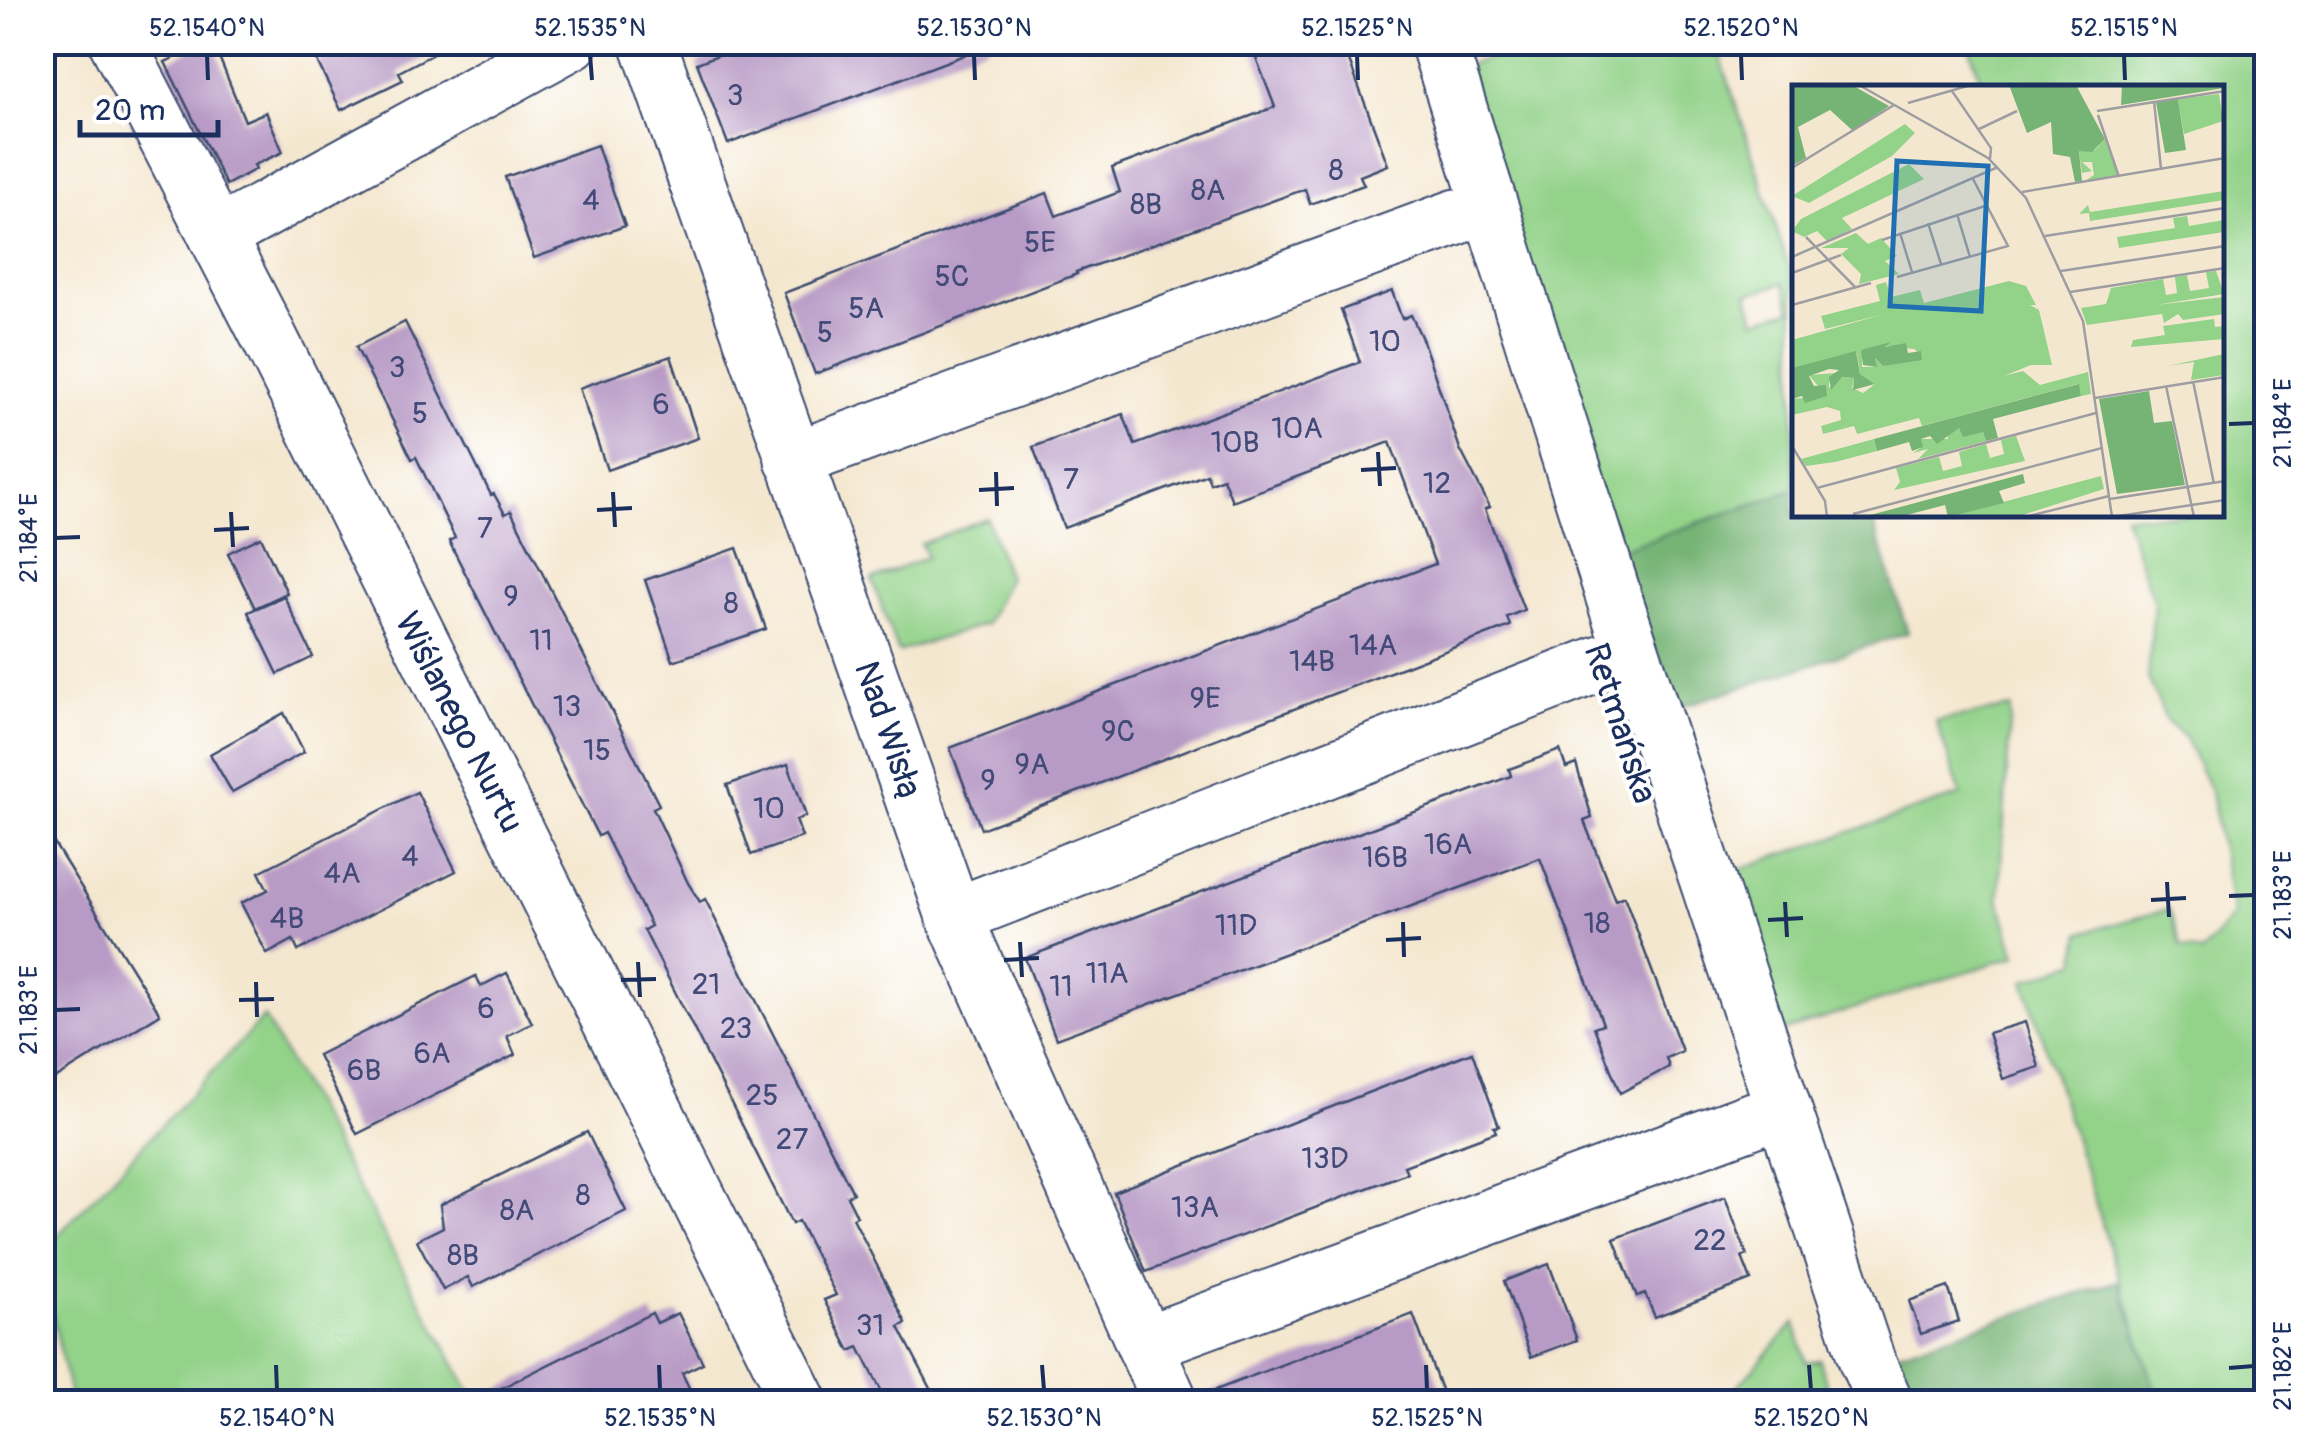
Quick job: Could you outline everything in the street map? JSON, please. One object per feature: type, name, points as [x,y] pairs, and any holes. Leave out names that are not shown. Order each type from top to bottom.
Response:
[{"type":"street","name":"Wiślanego Nurtu","points":[[118,42],[800,1402]]},
{"type":"street","points":[[217,236],[571,42]]},
{"type":"street","name":"Nad Wisłą","points":[[648,42],[954,916],[1170,1402]]},
{"type":"street","name":"Retmańska","points":[[1400,42],[1600,662],[1840,1379]]},
{"type":"street","points":[[1438,42],[1616,604],[1867,1361],[1884,1402]]},
{"type":"street","points":[[793,460],[1457,217]]},
{"type":"street","points":[[954,916],[1600,662]]},
{"type":"street","points":[[1144,1344],[1753,1120]]},
{"type":"green space","points":[[1543,43],[1716,43],[1792,277],[1792,491],[1611,553],[1460,67]],"holes":[[[1784,283],[1791,310],[1755,320],[1748,294]]]},
{"type":"green space","points":[[1968,43],[2266,43],[2266,1402],[2159,1402],[2024,981],[2076,962],[2081,933],[2169,909],[2181,947],[2202,953],[2233,916],[2211,793],[2184,736],[2167,722],[2148,678],[2154,603],[2125,518],[2224,518],[2224,85],[1982,85]]},
{"type":"green space","points":[[1792,491],[1792,518],[1872,518],[1908,633],[1665,712],[1611,553]]},
{"type":"green space","points":[[987,518],[1008,578],[986,624],[898,652],[872,580],[927,557],[921,544]]},
{"type":"green space","points":[[2011,708],[1999,898],[2016,956],[1770,1036],[1718,876],[1961,795],[1936,721]]},
{"type":"green space","points":[[264,1017],[476,1402],[71,1402],[42,1252]]},
{"type":"green space","points":[[2119,1281],[2159,1402],[1891,1402],[1876,1359]]},
{"type":"green space","points":[[1795,1323],[1806,1362],[1820,1360],[1831,1402],[1723,1402]]},
{"type":"building","points":[[213,42],[245,121],[266,112],[283,152],[254,165],[256,169],[226,185],[165,62]]},
{"type":"building","points":[[356,42],[456,42],[399,72],[403,80],[341,110],[317,61]]},
{"type":"building","points":[[752,42],[987,42],[988,46],[728,144],[697,63]]},
{"type":"building","points":[[1250,42],[1342,42],[1388,165],[1360,176],[1364,185],[1310,204],[1305,189],[1076,272],[815,374],[784,293],[1047,193],[1056,216],[1120,192],[1112,168],[1275,107]]},
{"type":"building","points":[[597,145],[625,226],[534,258],[505,177]]},
{"type":"building","points":[[1392,291],[1402,319],[1411,315],[1423,341],[1460,449],[1490,507],[1485,509],[1524,610],[1507,617],[1510,626],[981,829],[950,748],[1435,564],[1390,442],[1232,501],[1223,478],[1210,483],[1207,474],[1064,528],[1033,447],[1123,414],[1135,445],[1360,362],[1341,310]]},
{"type":"building","points":[[405,322],[491,495],[494,494],[505,514],[511,511],[659,805],[653,808],[688,883],[700,902],[705,899],[853,1193],[847,1196],[857,1216],[853,1218],[906,1323],[899,1327],[938,1402],[887,1402],[859,1347],[850,1351],[824,1300],[836,1295],[798,1221],[792,1224],[644,930],[651,926],[604,833],[598,836],[449,541],[455,538],[356,347]]},
{"type":"building","points":[[671,356],[698,438],[607,470],[579,388]]},
{"type":"building","points":[[261,537],[287,593],[255,608],[228,553]]},
{"type":"building","points":[[737,548],[766,629],[673,661],[645,580]]},
{"type":"building","points":[[284,596],[313,657],[278,674],[248,612]]},
{"type":"building","points":[[284,713],[304,752],[232,792],[210,754]]},
{"type":"building","points":[[1560,750],[1566,768],[1576,764],[1592,818],[1584,821],[1615,900],[1624,896],[1682,1051],[1666,1058],[1669,1067],[1620,1093],[1594,1027],[1603,1024],[1540,858],[1056,1039],[1025,958],[1511,776],[1509,769]]},
{"type":"building","points":[[788,764],[806,816],[796,820],[802,837],[751,855],[727,785]]},
{"type":"building","points":[[417,792],[456,871],[298,951],[293,940],[267,954],[241,903],[268,890],[259,872]]},
{"type":"building","points":[[42,824],[160,1014],[42,1087]]},
{"type":"building","points":[[507,973],[532,1023],[507,1036],[515,1055],[357,1134],[318,1055],[476,976],[481,986]]},
{"type":"building","points":[[2025,1022],[2039,1067],[2003,1079],[1988,1033]]},
{"type":"building","points":[[1472,1052],[1499,1126],[1494,1127],[1496,1132],[1404,1166],[1407,1173],[1146,1272],[1114,1192]]},
{"type":"building","points":[[587,1132],[626,1211],[473,1287],[468,1277],[443,1290],[417,1240],[443,1227],[440,1205]]},
{"type":"building","points":[[1725,1197],[1747,1255],[1742,1257],[1751,1280],[1655,1317],[1645,1294],[1637,1297],[1614,1239]]},
{"type":"building","points":[[1549,1264],[1577,1340],[1531,1357],[1504,1281]]},
{"type":"building","points":[[1948,1287],[1959,1321],[1921,1334],[1909,1301]]},
{"type":"building","points":[[652,1313],[657,1323],[678,1313],[703,1363],[682,1373],[691,1392],[670,1402],[473,1402]]},
{"type":"building","points":[[1413,1314],[1443,1395],[1423,1402],[1201,1402],[1200,1396]]}]
